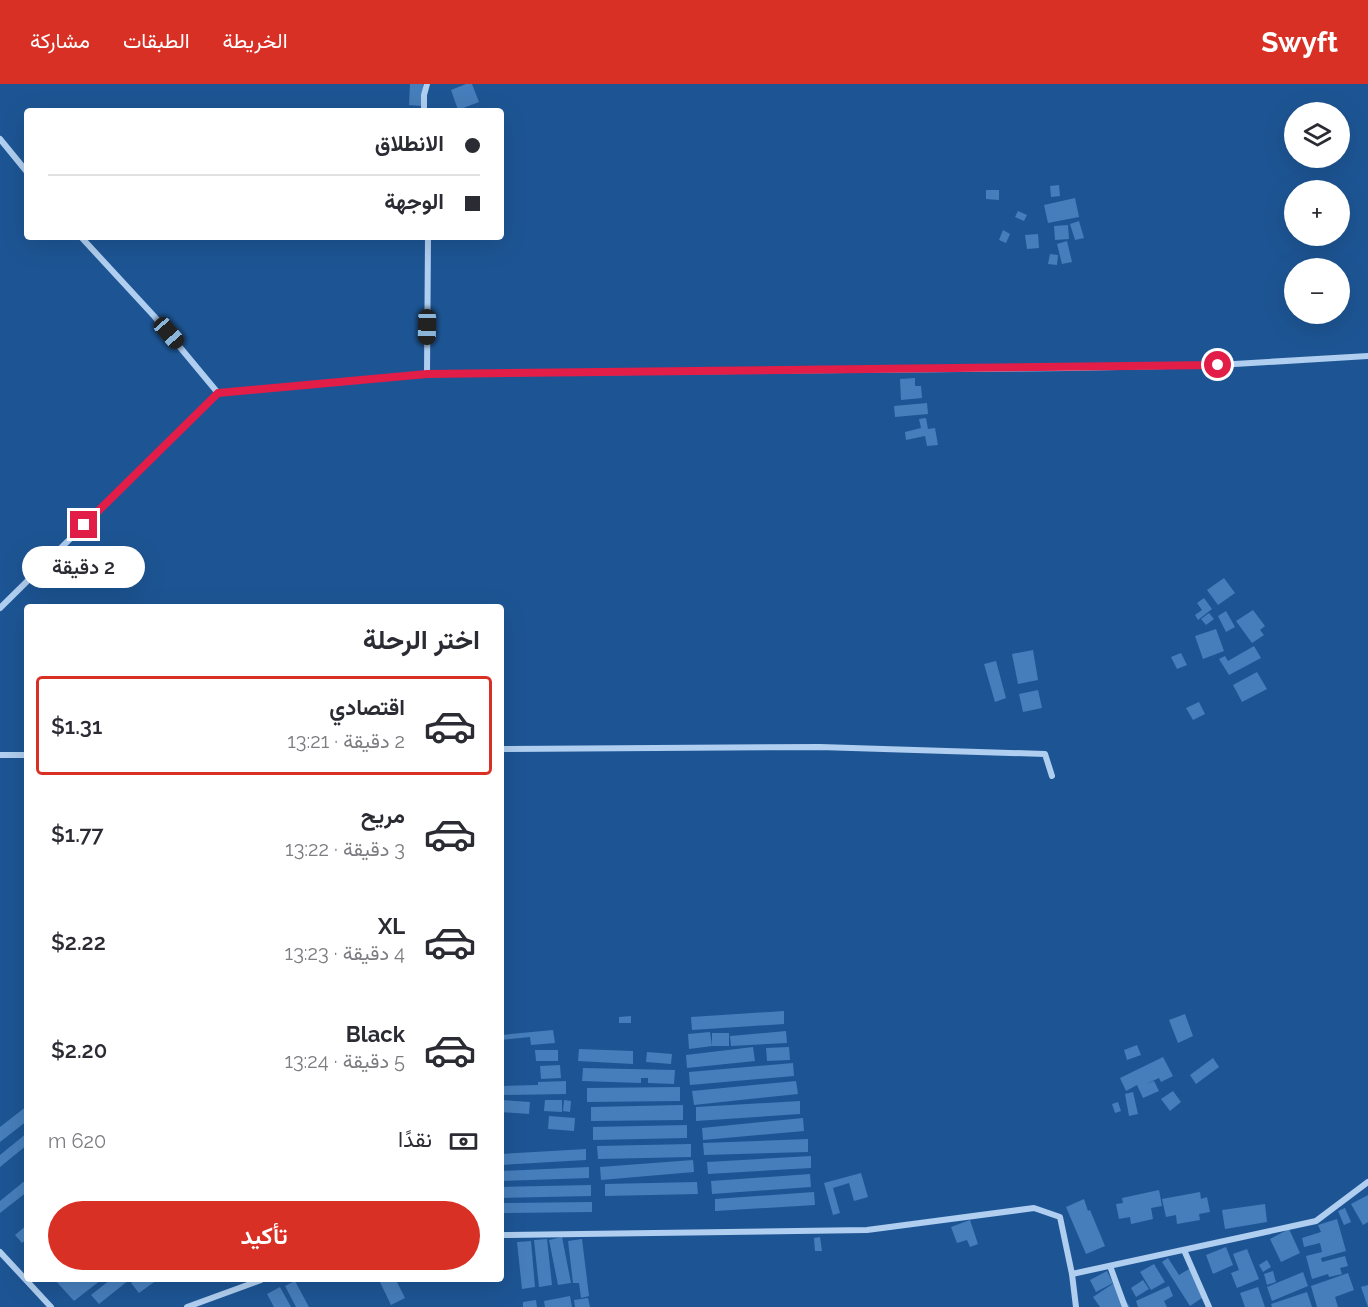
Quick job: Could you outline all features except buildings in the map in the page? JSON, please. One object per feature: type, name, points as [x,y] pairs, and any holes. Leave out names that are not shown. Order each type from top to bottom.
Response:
[{"type":"street","points":[[424,108],[427,84]]},
{"type":"street","points":[[0,139],[24,168]]},
{"type":"street","points":[[84,240],[154,316],[218,393]]},
{"type":"street","points":[[427,374],[428,240]]},
{"type":"street","points":[[0,608],[218,393],[427,374],[1067,368],[1218,365],[1368,356]]},
{"type":"street","points":[[504,750],[820,747],[1045,754],[1052,776]]},
{"type":"street","points":[[0,755],[24,754]]},
{"type":"street","points":[[1072,1274],[1316,1221],[1368,1182]]},
{"type":"street","points":[[504,1235],[867,1230],[1034,1208],[1060,1217],[1072,1274],[1076,1307]]},
{"type":"street","points":[[1184,1250],[1209,1307]]},
{"type":"street","points":[[0,1252],[24,1278]]},
{"type":"street","points":[[1110,1266],[1125,1307]]},
{"type":"street","points":[[28,1282],[51,1307]]},
{"type":"street","points":[[187,1307],[256,1282]]},
{"type":"route","points":[[84,525],[218,393],[427,374],[1218,365]]}]
